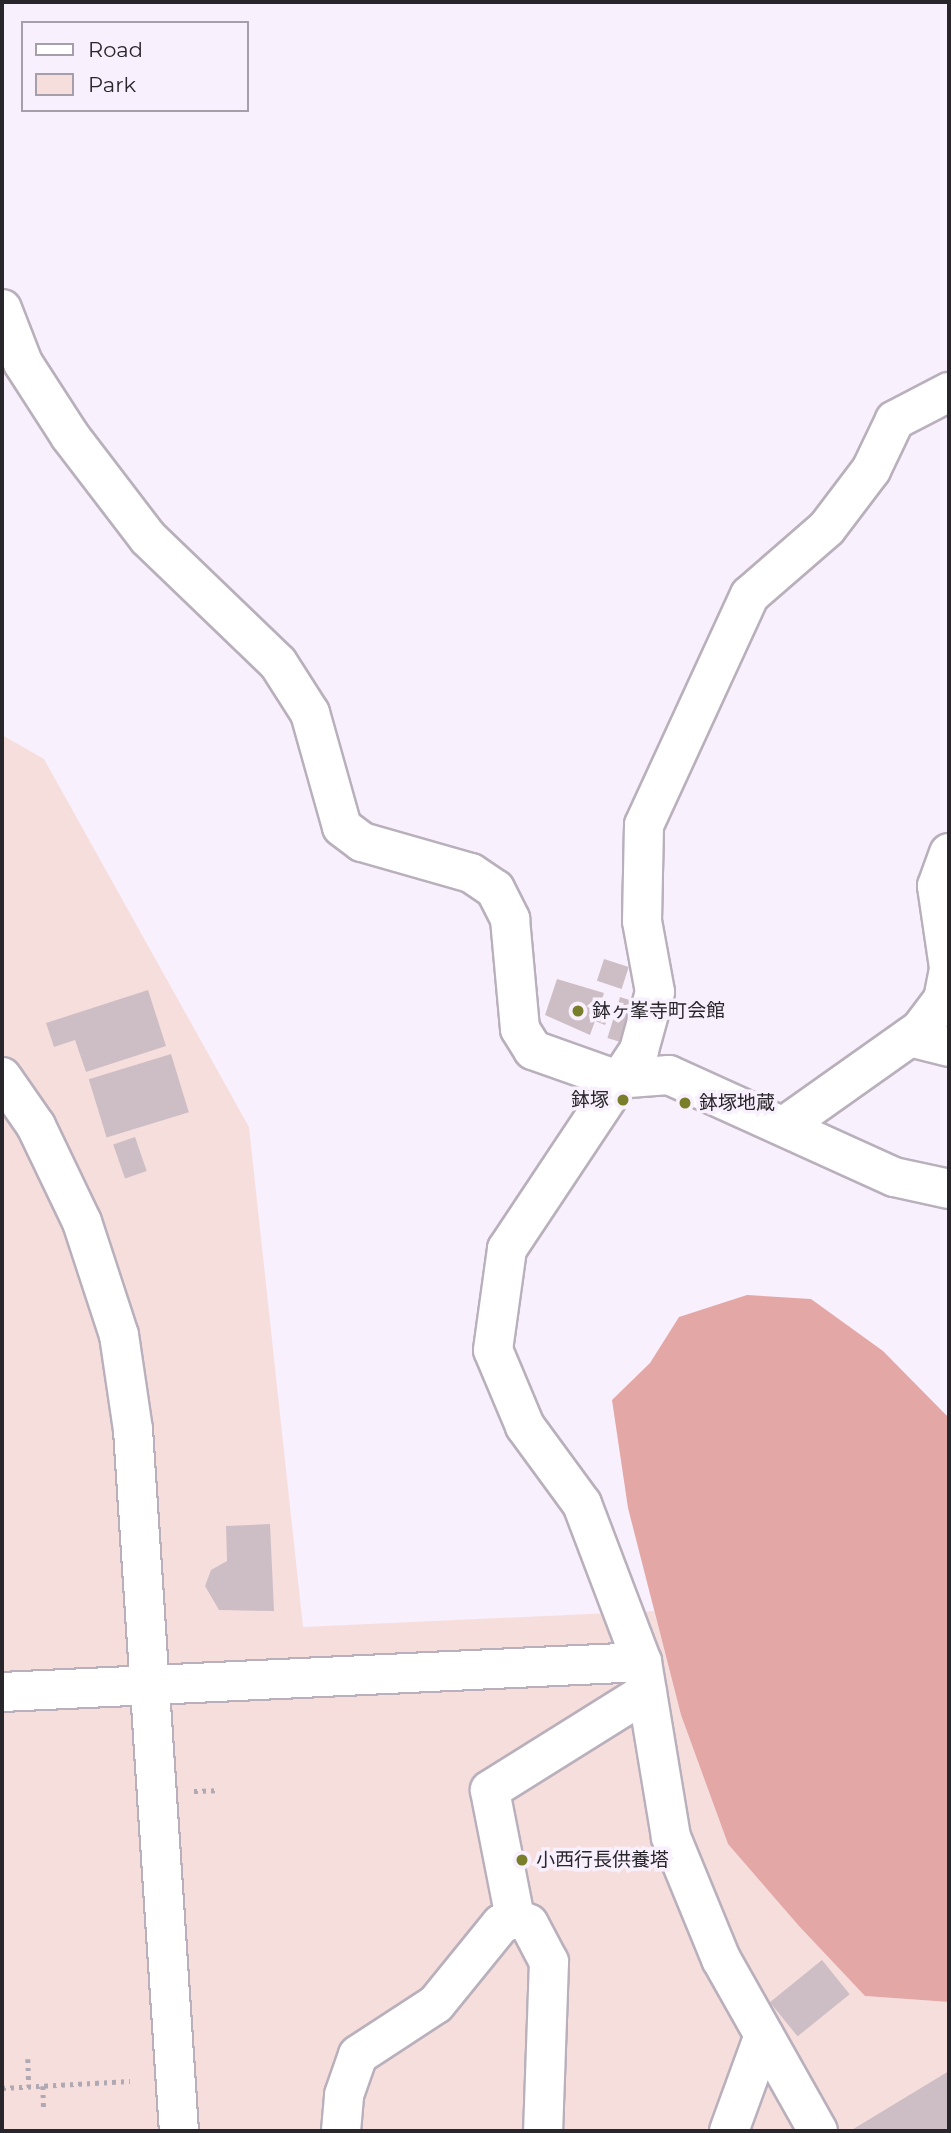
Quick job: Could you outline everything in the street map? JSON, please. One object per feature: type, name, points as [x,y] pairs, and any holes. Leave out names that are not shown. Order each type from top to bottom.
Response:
[{"type":"street","points":[[2,309],[30,373],[141,528],[278,663],[310,713],[342,827],[362,842],[471,873],[495,889],[510,919],[520,1029],[533,1050],[573,1070],[615,1079],[669,1074],[787,1124],[894,1177],[949,1189]]},
{"type":"street","points":[[818,2131],[721,1959],[671,1836],[645,1677],[582,1504],[525,1426],[493,1350],[507,1249],[615,1079],[639,1050],[655,992],[642,921],[644,825],[750,595],[810,547],[871,470],[895,420],[949,392]]},
{"type":"street","points":[[787,1124],[910,1037],[943,1000],[949,968],[937,886],[949,853]]},
{"type":"street","points":[[910,1037],[949,1048]]},
{"type":"street","points":[[2,1077],[36,1126],[82,1222],[119,1335],[133,1430],[179,2131]]},
{"type":"street","points":[[2,1692],[149,1685],[645,1677]]},
{"type":"street","points":[[515,1918],[490,1790],[645,1677]]},
{"type":"street","points":[[341,2131],[344,2095],[358,2055],[436,2004],[501,1923],[515,1918],[529,1924],[549,1962],[543,2131]]},
{"type":"street","points":[[729,2131],[764,2035]]},
{"type":"path","points":[[194,1791],[218,1790]]},
{"type":"path","points":[[28,2059],[29,2086]]},
{"type":"path","points":[[2,2088],[130,2081]]},
{"type":"path","points":[[43,2086],[44,2109]]},
{"type":"green space","points":[[2,735],[44,759],[249,1127],[303,1627],[654,1611],[681,1715],[728,1844],[865,1996],[949,2002],[949,2131],[2,2131]]},
{"type":"shaded area","points":[[747,1295],[811,1299],[883,1351],[949,1418],[949,2002],[865,1996],[799,1926],[728,1844],[681,1715],[628,1508],[612,1400],[650,1363],[679,1317]]},
{"type":"building","points":[[604,959],[629,967],[622,989],[597,981]]},
{"type":"building","name":"鉢ヶ峯寺町会館","points":[[557,979],[604,993],[601,1003],[612,1006],[605,1025],[595,1021],[590,1035],[545,1015]]},
{"type":"building","points":[[148,990],[166,1046],[86,1072],[75,1040],[54,1047],[46,1023]]},
{"type":"building","points":[[620,997],[640,1003],[628,1044],[607,1038]]},
{"type":"building","points":[[171,1054],[189,1112],[107,1137],[89,1079]]},
{"type":"building","points":[[135,1137],[147,1171],[125,1179],[113,1144]]},
{"type":"building","points":[[270,1524],[274,1611],[219,1610],[205,1586],[211,1570],[227,1561],[226,1526]]},
{"type":"building","points":[[822,1960],[850,1994],[798,2036],[770,2002]]},
{"type":"building","points":[[949,2071],[949,2131],[850,2131]]},
{"type":"place","name":"鉢ヶ峯寺町会館","points":[[578,1011]]},
{"type":"place","name":"鉢塚","points":[[623,1100]]},
{"type":"place","name":"鉢塚地蔵","points":[[685,1103]]},
{"type":"place","name":"小西行長供養塔","points":[[522,1860]]}]
